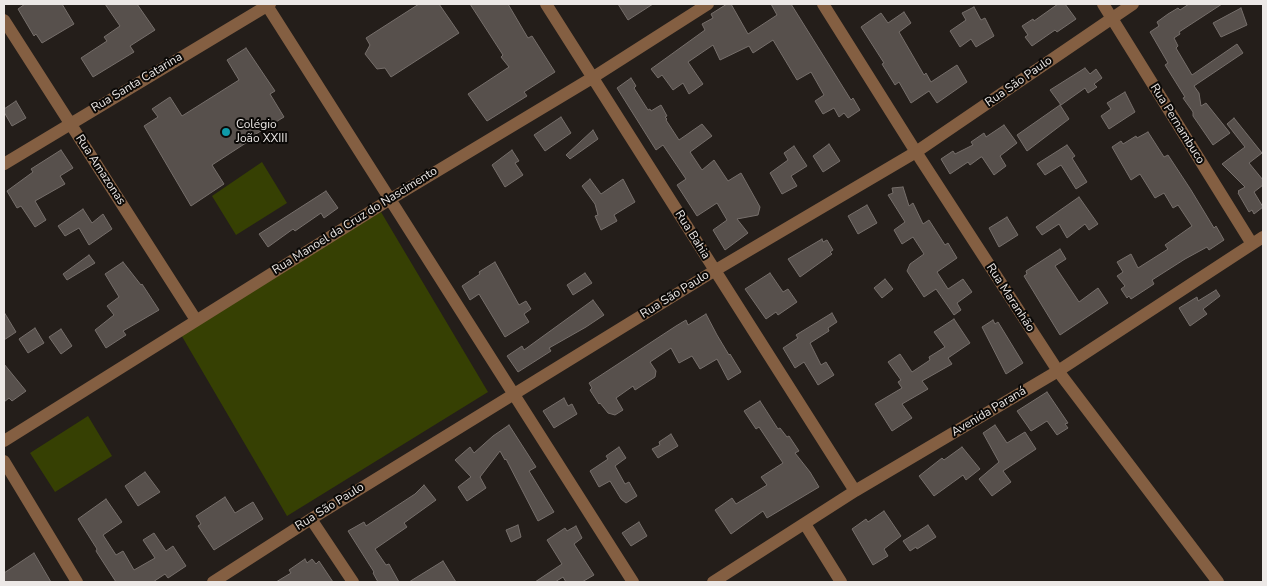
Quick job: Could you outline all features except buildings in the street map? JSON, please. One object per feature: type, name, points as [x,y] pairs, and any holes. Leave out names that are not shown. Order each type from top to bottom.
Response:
[{"type":"street","name":"Rua Santa Catarina","points":[[4,164],[268,4]]},
{"type":"street","points":[[268,4],[633,582]]},
{"type":"street","name":"Rua Bahia","points":[[546,4],[855,491]]},
{"type":"street","name":"Rua Manoel da Cruz do Nascimento","points":[[4,441],[390,200],[592,78],[708,4]]},
{"type":"street","name":"Rua Maranhão","points":[[823,4],[1058,371],[1218,581]]},
{"type":"street","name":"Rua Pernambuco","points":[[1103,4],[1252,244]]},
{"type":"street","name":"Rua São Paulo","points":[[214,582],[311,519],[513,394],[714,271],[916,152],[1133,4]]},
{"type":"street","name":"Rua Amazonas","points":[[4,20],[196,320]]},
{"type":"street","name":"Avenida Paraná","points":[[713,582],[855,491],[1058,371],[1263,237]]},
{"type":"street","points":[[4,462],[77,582]]},
{"type":"street","points":[[311,519],[352,582]]},
{"type":"street","points":[[805,524],[841,582]]},
{"type":"green space","points":[[262,162],[287,203],[236,235],[212,196]]},
{"type":"green space","points":[[381,212],[488,392],[287,516],[180,333]]},
{"type":"green space","points":[[88,416],[112,456],[55,492],[30,453]]},
{"type":"place","name":"Colégio João XXIII","points":[[226,132]]}]
